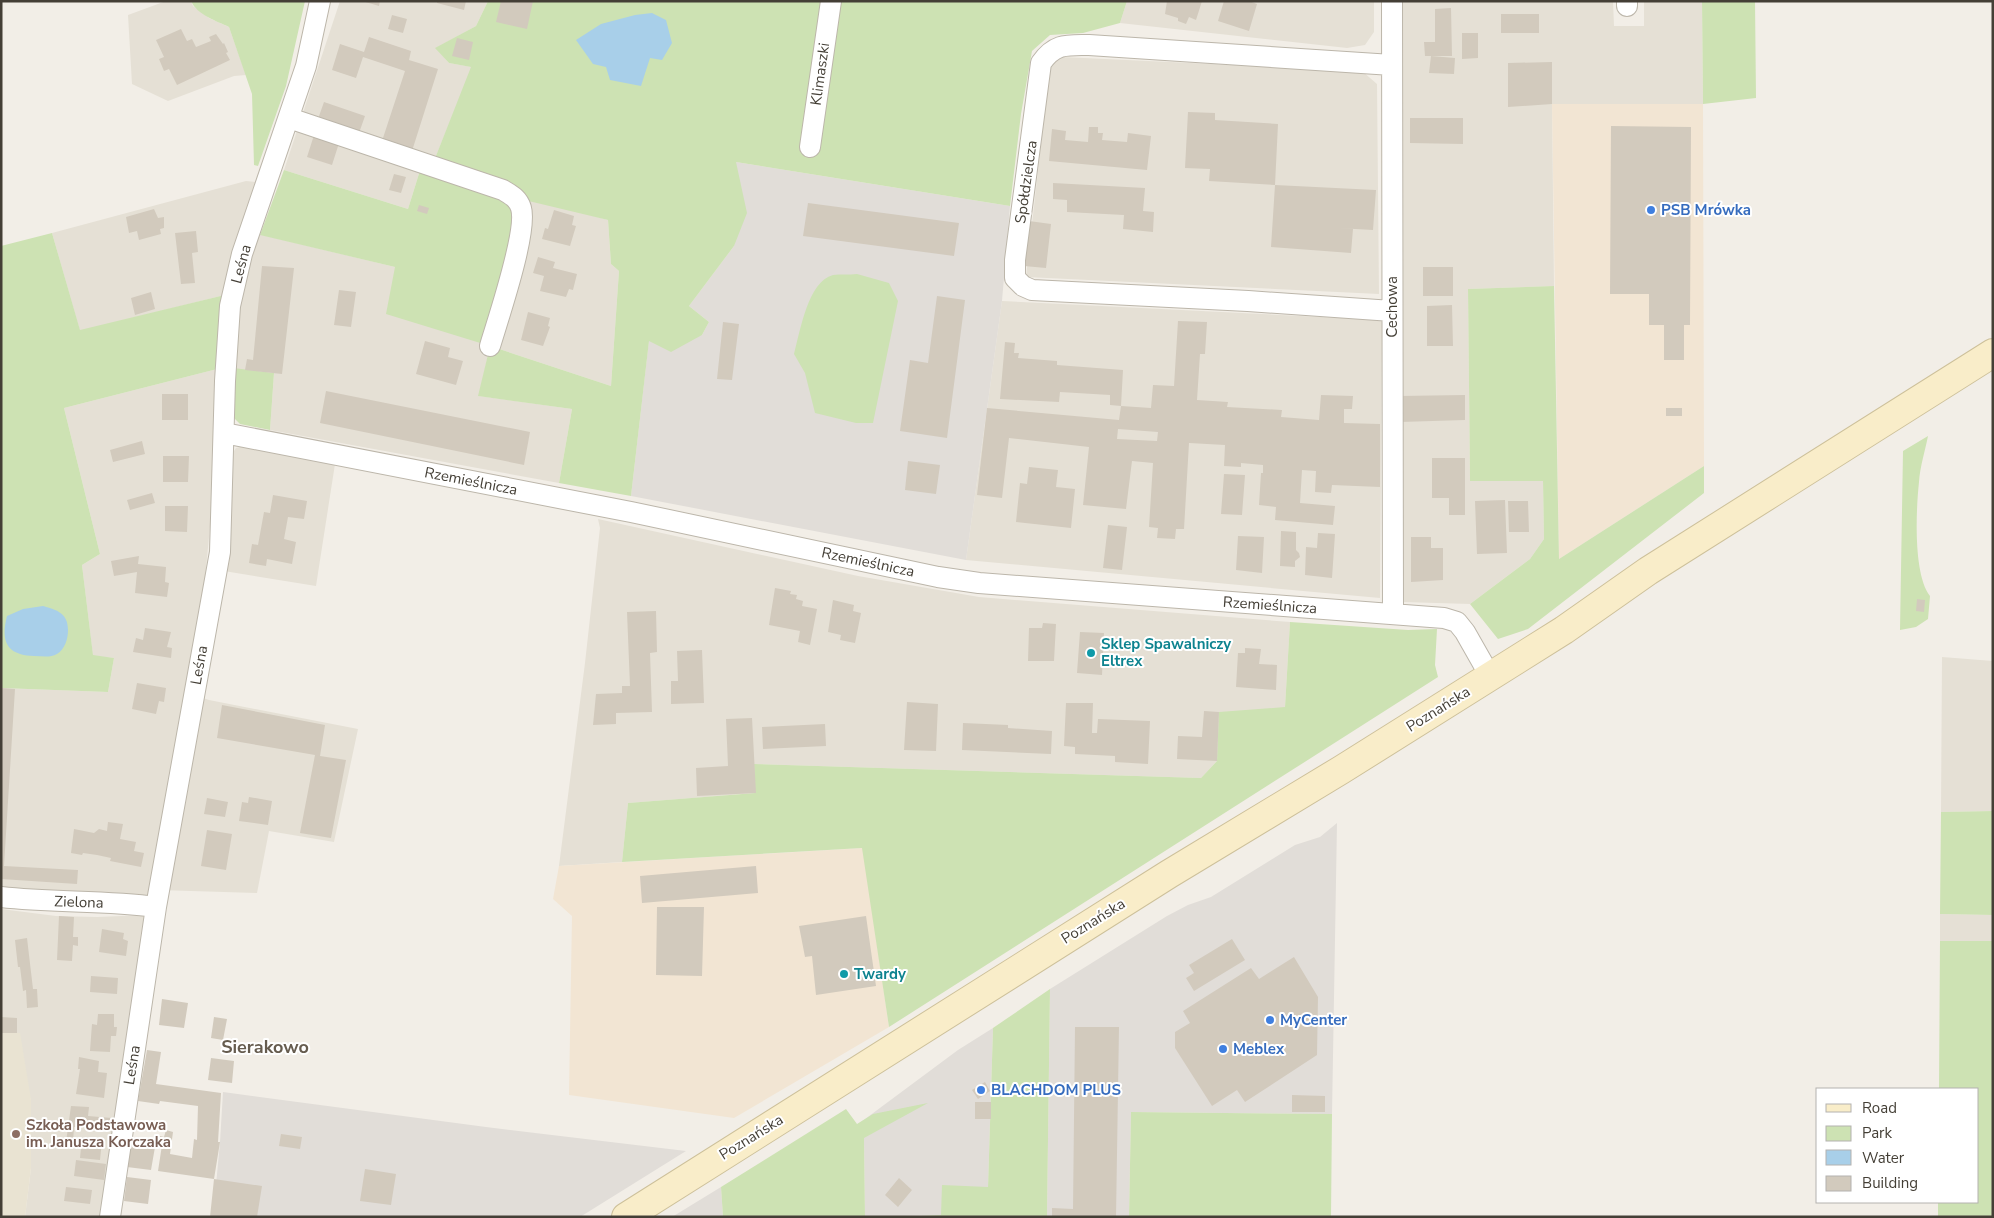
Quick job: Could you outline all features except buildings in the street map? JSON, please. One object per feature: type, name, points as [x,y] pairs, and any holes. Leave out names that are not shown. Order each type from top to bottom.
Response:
[{"type":"main road","name":"Poznańska","points":[[626,1217],[1169,874],[1347,766],[1564,630],[1656,566],[1993,353]]},
{"type":"street","name":"Leśna","points":[[110,1217],[156,907],[220,552],[224,382],[230,306],[242,254],[290,118],[306,66],[320,1]]},
{"type":"street","name":"Klimaszki","points":[[810,147],[831,1]]},
{"type":"street","name":"Cechowa","points":[[1392,1],[1393,614]]},
{"type":"street","name":"Spółdzielcza","points":[[1392,65],[1089,45],[1065,45],[1048,53],[1041,64],[1015,260],[1015,278],[1032,290],[1248,301],[1392,311]]},
{"type":"street","points":[[290,118],[503,190],[516,198],[521,208],[522,229],[490,346]]},
{"type":"street","name":"Rzemieślnicza","points":[[224,432],[631,512],[971,582],[1444,618],[1457,622],[1465,632],[1490,676]]},
{"type":"street","name":"Zielona","points":[[1,897],[59,902],[130,903],[156,907]]},
{"type":"shaded area","points":[[166,1],[191,1],[193,6],[209,18],[229,27],[246,75],[234,76],[168,101],[132,84],[128,15]]},
{"type":"shaded area","points":[[340,1],[488,1],[476,26],[436,48],[449,63],[472,67],[432,166],[422,164],[408,209],[284,170]]},
{"type":"shaded area","points":[[1127,1],[1374,1],[1374,32],[1365,45],[1347,48],[1120,23]]},
{"type":"shaded area","points":[[1401,1],[1613,1],[1614,26],[1644,26],[1644,1],[1702,1],[1703,104],[1552,104],[1554,286],[1468,289],[1470,481],[1543,480],[1544,539],[1530,559],[1470,604],[1403,602]]},
{"type":"shaded area","points":[[1062,57],[1362,71],[1377,84],[1379,294],[1026,277],[1050,65]]},
{"type":"shaded area","points":[[1552,104],[1703,104],[1704,466],[1559,559]]},
{"type":"shaded area","points":[[736,162],[1010,206],[1002,301],[966,560],[631,496],[649,340],[702,335],[709,322],[689,306],[734,246]]},
{"type":"shaded area","points":[[246,181],[267,183],[250,232],[395,267],[503,190],[608,220],[611,264],[619,271],[611,386],[490,346],[479,396],[572,409],[559,483],[270,430],[274,373],[225,368],[194,695],[209,700],[358,729],[334,842],[269,831],[257,893],[159,890],[156,907],[1,897],[1,688],[108,692],[114,658],[93,656],[82,565],[100,554],[64,408],[225,367],[233,293],[80,331],[52,233]]},
{"type":"shaded area","points":[[1002,301],[1382,320],[1380,598],[966,560]]},
{"type":"shaded area","points":[[243,446],[335,464],[316,586],[224,571],[232,454],[236,448]]},
{"type":"shaded area","points":[[598,519],[858,576],[979,597],[1290,622],[1285,707],[1217,761],[1201,778],[755,764],[756,793],[628,803],[622,862],[559,866],[585,663],[600,528]]},
{"type":"shaded area","points":[[1942,657],[1993,661],[1993,811],[1941,812]]},
{"type":"shaded area","points":[[1337,823],[1332,1114],[1131,1112],[1129,1217],[1047,1217],[1050,989],[1167,916],[1188,905],[1211,897],[1295,845],[1320,837]]},
{"type":"shaded area","points":[[863,848],[889,1027],[734,1118],[569,1095],[572,916],[553,899],[559,866]]},
{"type":"shaded area","points":[[1,909],[56,916],[146,915],[101,1217],[25,1217],[31,1168],[31,1100],[1,1032]]},
{"type":"shaded area","points":[[1940,914],[1993,915],[1993,941],[1940,941]]},
{"type":"shaded area","points":[[993,1028],[988,1187],[941,1215],[865,1217],[864,1138],[857,1125],[958,1050]]},
{"type":"shaded area","name":"Szkoła Podstawowa im. Janusza Korczaka","points":[[1,1032],[20,1033],[31,1100],[31,1168],[25,1217],[1,1217]]},
{"type":"shaded area","points":[[223,1092],[686,1151],[580,1217],[213,1217]]},
{"type":"shaded area","points":[[721,1187],[723,1217],[672,1217]]},
{"type":"green space","points":[[191,1],[305,1],[286,86],[258,166],[254,165],[252,94],[229,27],[202,14]]},
{"type":"green space","points":[[488,1],[1127,1],[1120,23],[1083,33],[1050,35],[1032,51],[1021,114],[1010,206],[736,162],[747,213],[734,246],[689,306],[709,322],[702,335],[671,352],[649,341],[631,496],[559,483],[572,409],[478,396],[490,346],[386,314],[395,267],[260,235],[284,170],[408,209],[422,164],[432,166],[471,67],[449,63],[435,48],[476,26]],"holes":[[[516,198],[608,220],[611,264],[619,271],[611,386],[490,346],[522,218]]]},
{"type":"green space","points":[[1702,1],[1755,1],[1756,98],[1703,104]]},
{"type":"green space","points":[[52,233],[80,330],[233,293],[225,367],[64,408],[100,554],[82,565],[93,655],[114,658],[108,692],[1,688],[1,246]]},
{"type":"green space","points":[[857,274],[889,283],[898,301],[873,423],[856,423],[815,413],[805,373],[794,354],[806,308],[817,287],[824,279],[833,275]]},
{"type":"green space","points":[[1554,286],[1559,559],[1704,466],[1704,493],[1528,629],[1498,639],[1470,604],[1530,559],[1544,539],[1543,481],[1470,481],[1468,289]]},
{"type":"green space","points":[[225,367],[274,373],[270,430],[240,424],[224,408]]},
{"type":"green space","points":[[1928,436],[1921,465],[1917,541],[1921,573],[1930,596],[1928,619],[1916,627],[1900,630],[1903,451]]},
{"type":"green space","points":[[1290,622],[1408,630],[1437,629],[1435,665],[1438,677],[889,1027],[862,848],[622,862],[628,803],[755,793],[754,764],[1201,778],[1217,761],[1219,712],[1285,707]]},
{"type":"green space","points":[[1993,811],[1993,915],[1940,914],[1941,812]]},
{"type":"green space","points":[[1940,941],[1993,941],[1993,1217],[1938,1217],[1938,1203],[1979,1203],[1979,1088],[1939,1088]]},
{"type":"green space","points":[[1050,989],[1047,1217],[900,1217],[941,1215],[942,1185],[988,1187],[993,1028]]},
{"type":"green space","points":[[928,1103],[864,1138],[865,1217],[723,1217],[721,1187],[846,1109],[857,1124],[873,1114]]},
{"type":"green space","points":[[1131,1112],[1332,1114],[1331,1217],[1129,1217]]},
{"type":"water","points":[[652,13],[666,20],[672,43],[662,60],[650,58],[641,86],[610,80],[606,67],[593,64],[576,40],[601,24],[635,15]]},
{"type":"water","points":[[43,606],[57,611],[64,616],[68,624],[66,644],[57,654],[46,656],[25,655],[12,650],[8,646],[5,634],[7,616],[23,609]]},
{"type":"place","name":"PSB Mrówka","points":[[1651,210]]},
{"type":"place","name":"Sklep Spawalniczy Eltrex","points":[[1091,653]]},
{"type":"place","name":"Twardy","points":[[844,974]]},
{"type":"place","name":"MyCenter","points":[[1270,1020]]},
{"type":"place","name":"Meblex","points":[[1223,1049]]},
{"type":"place","name":"BLACHDOM PLUS","points":[[981,1090]]},
{"type":"place","name":"Szkoła Podstawowa im. Janusza Korczaka","points":[[16,1134]]},
{"type":"district","name":"Sierakowo","points":[[265,1047]]}]
